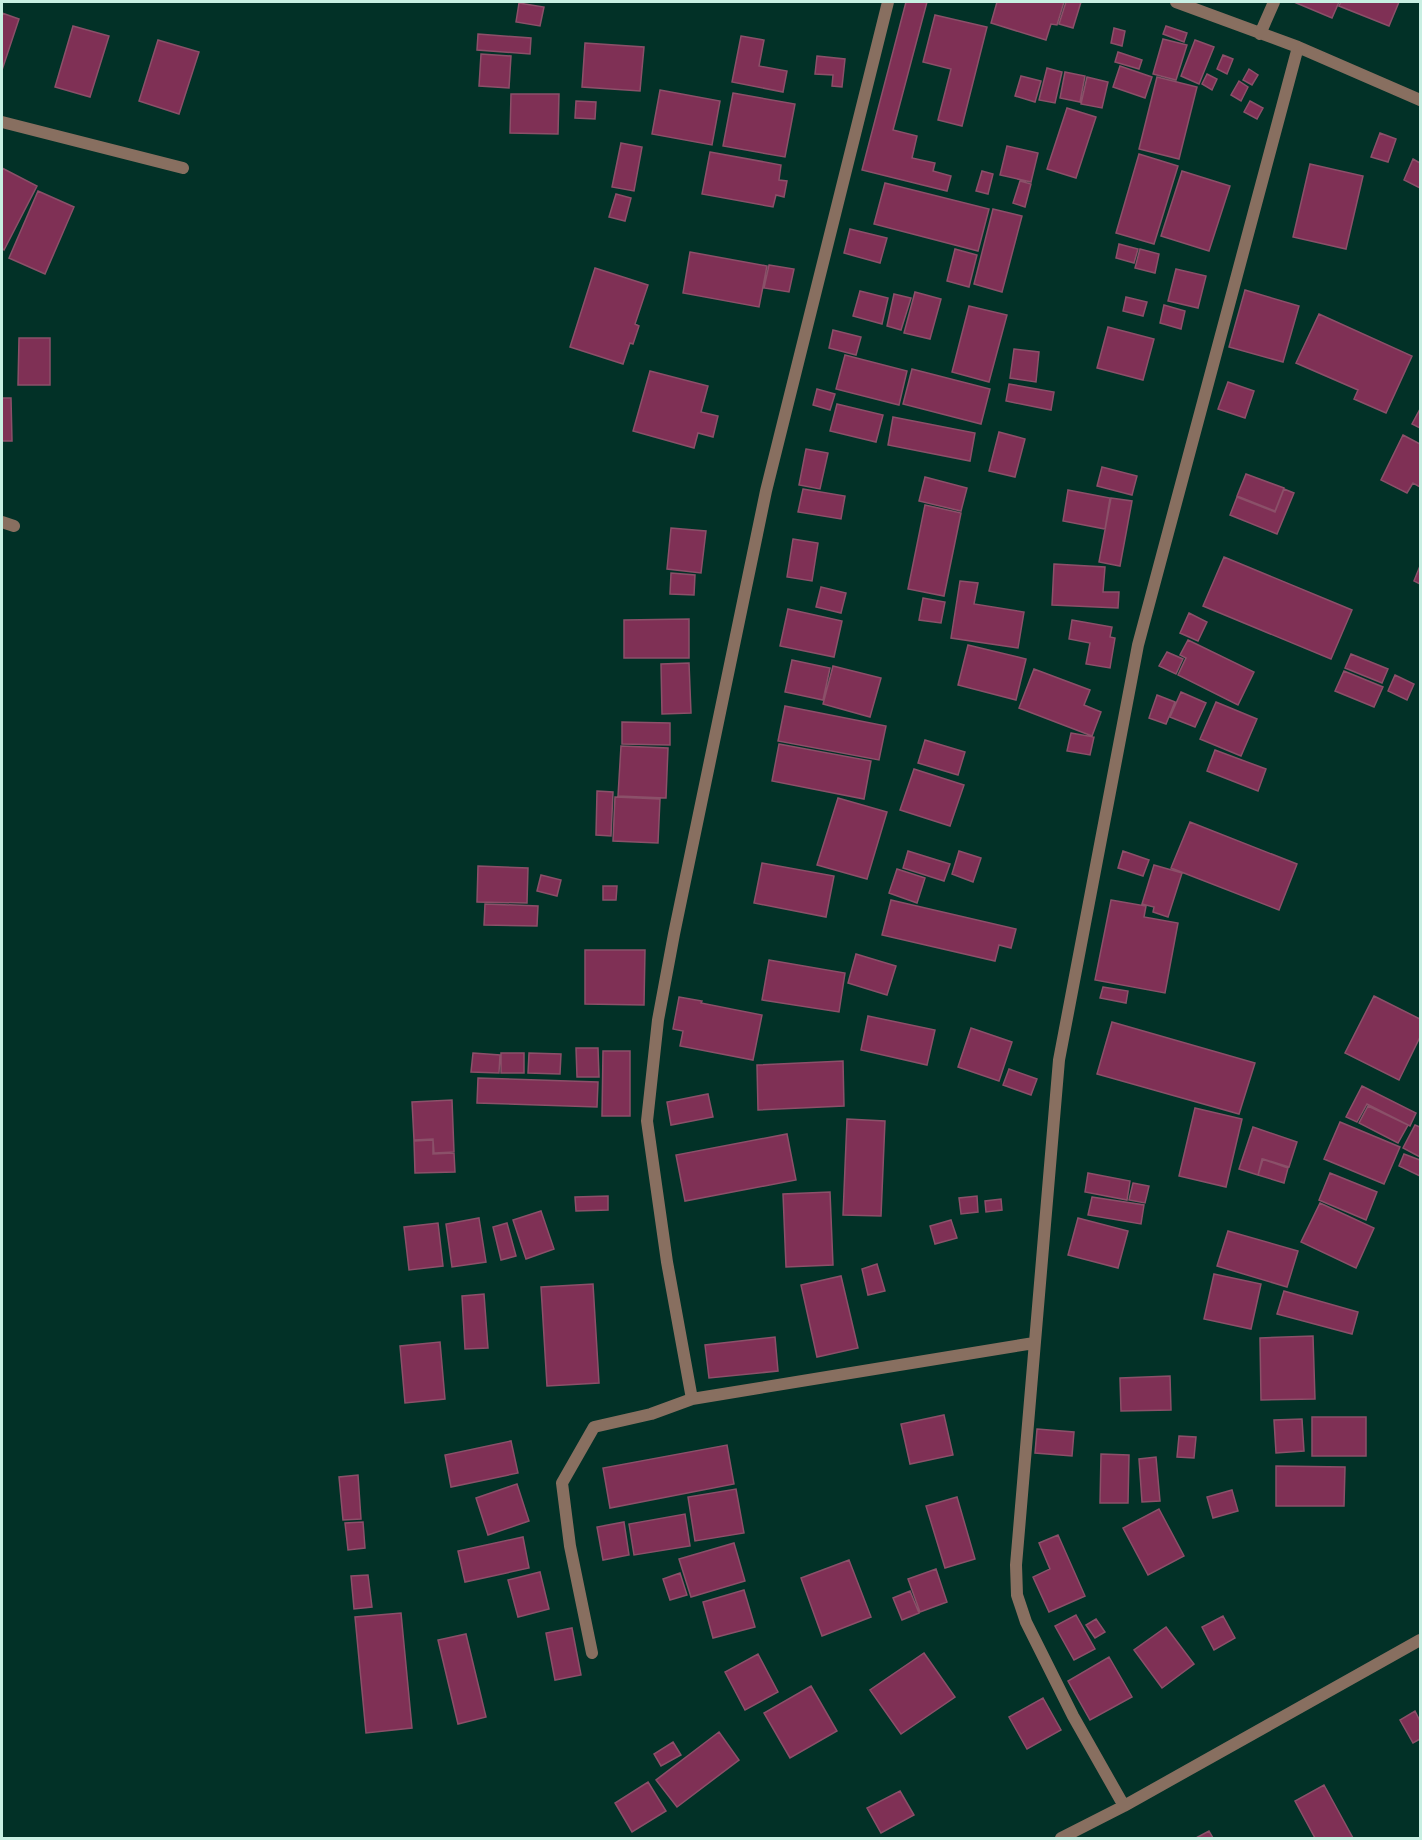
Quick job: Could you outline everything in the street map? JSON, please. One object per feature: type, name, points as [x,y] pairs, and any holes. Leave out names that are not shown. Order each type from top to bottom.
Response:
[{"type":"street","points":[[692,1399],[668,1262],[647,1121],[658,1020],[766,491],[888,2]]},
{"type":"street","points":[[1176,2],[1298,47],[1420,100]]},
{"type":"street","points":[[1260,34],[1274,2]]},
{"type":"street","points":[[1124,1806],[1073,1716],[1026,1622],[1017,1595],[1016,1565],[1059,1060],[1138,645],[1298,47]]},
{"type":"street","points":[[2,122],[183,168]]},
{"type":"street","points":[[592,1653],[570,1546],[562,1483],[594,1427],[651,1414],[692,1399],[1034,1343]]},
{"type":"street","points":[[1061,1839],[1420,1640]]},
{"type":"building","points":[[906,2],[927,2],[893,130],[917,136],[912,158],[935,163],[933,171],[951,176],[947,191],[862,170]]},
{"type":"building","points":[[997,2],[1064,2],[1057,25],[1051,24],[1046,40],[991,23]]},
{"type":"building","points":[[1066,2],[1081,2],[1073,28],[1059,24]]},
{"type":"building","points":[[1294,2],[1339,2],[1332,18]]},
{"type":"building","points":[[1341,2],[1399,2],[1389,26],[1339,6]]},
{"type":"building","points":[[519,3],[544,7],[540,26],[516,22]]},
{"type":"building","points":[[2,13],[19,19],[2,70]]},
{"type":"building","points":[[935,15],[987,27],[962,126],[938,120],[951,69],[923,62]]},
{"type":"building","points":[[73,26],[109,36],[90,97],[55,87]]},
{"type":"building","points":[[1166,26],[1187,33],[1184,42],[1163,34]]},
{"type":"building","points":[[1114,28],[1125,31],[1122,46],[1111,43]]},
{"type":"building","points":[[478,34],[531,38],[530,54],[477,50]]},
{"type":"building","points":[[741,36],[764,40],[759,66],[787,71],[783,92],[732,82]]},
{"type":"building","points":[[1163,39],[1187,45],[1176,80],[1153,74]]},
{"type":"building","points":[[158,40],[199,52],[179,114],[139,101]]},
{"type":"building","points":[[1195,40],[1214,47],[1199,84],[1181,76]]},
{"type":"building","points":[[585,43],[644,47],[640,91],[582,87]]},
{"type":"building","points":[[1118,52],[1142,60],[1139,69],[1115,62]]},
{"type":"building","points":[[481,54],[511,56],[509,88],[479,86]]},
{"type":"building","points":[[1223,55],[1233,59],[1227,74],[1217,69]]},
{"type":"building","points":[[817,56],[845,59],[842,87],[832,86],[833,75],[815,74]]},
{"type":"building","points":[[1120,66],[1152,77],[1145,98],[1113,87]]},
{"type":"building","points":[[1047,68],[1062,72],[1055,103],[1039,100]]},
{"type":"building","points":[[1249,69],[1258,75],[1252,85],[1243,80]]},
{"type":"building","points":[[1065,72],[1085,76],[1080,102],[1060,98]]},
{"type":"building","points":[[1207,74],[1217,79],[1212,90],[1202,84]]},
{"type":"building","points":[[1021,76],[1041,81],[1035,102],[1015,96]]},
{"type":"building","points":[[1087,77],[1108,82],[1102,108],[1081,104]]},
{"type":"building","points":[[1157,77],[1197,87],[1179,159],[1139,149]]},
{"type":"building","points":[[1239,81],[1248,87],[1241,101],[1231,95]]},
{"type":"building","points":[[660,90],[720,101],[712,145],[652,134]]},
{"type":"building","points":[[733,93],[795,104],[785,157],[723,146]]},
{"type":"building","points":[[511,94],[559,94],[558,134],[510,133]]},
{"type":"building","points":[[576,101],[596,102],[595,119],[575,118]]},
{"type":"building","points":[[1250,101],[1263,108],[1257,119],[1244,112]]},
{"type":"building","points":[[1067,108],[1096,117],[1076,178],[1047,169]]},
{"type":"building","points":[[1380,133],[1396,139],[1388,162],[1371,157]]},
{"type":"building","points":[[621,143],[642,147],[634,191],[612,187]]},
{"type":"building","points":[[1007,146],[1038,153],[1031,182],[1000,175]]},
{"type":"building","points":[[710,152],[781,165],[779,180],[787,181],[784,197],[776,195],[773,207],[702,194]]},
{"type":"building","points":[[1139,154],[1178,166],[1154,244],[1116,233]]},
{"type":"building","points":[[1413,159],[1420,163],[1420,188],[1404,180]]},
{"type":"building","points":[[1310,164],[1363,176],[1346,249],[1293,237]]},
{"type":"building","points":[[2,168],[37,186],[4,250],[2,248]]},
{"type":"building","points":[[982,171],[993,174],[988,194],[976,191]]},
{"type":"building","points":[[1182,171],[1230,186],[1209,251],[1161,236]]},
{"type":"building","points":[[1020,181],[1031,184],[1025,207],[1013,203]]},
{"type":"building","points":[[885,183],[989,209],[978,251],[874,224]]},
{"type":"building","points":[[38,191],[74,207],[45,274],[9,258]]},
{"type":"building","points":[[616,194],[631,198],[625,221],[609,217]]},
{"type":"building","points":[[993,209],[1022,216],[1002,292],[974,284]]},
{"type":"building","points":[[850,229],[887,238],[880,263],[844,253]]},
{"type":"building","points":[[1119,244],[1138,249],[1134,263],[1116,258]]},
{"type":"building","points":[[955,249],[977,255],[969,287],[947,281]]},
{"type":"building","points":[[1140,249],[1159,254],[1155,273],[1135,268]]},
{"type":"building","points":[[690,252],[767,266],[759,307],[683,293]]},
{"type":"building","points":[[769,265],[794,269],[789,292],[764,288]]},
{"type":"building","points":[[595,268],[648,285],[635,324],[639,326],[623,364],[570,347]]},
{"type":"building","points":[[1176,269],[1206,276],[1198,308],[1168,301]]},
{"type":"building","points":[[1245,290],[1299,306],[1283,362],[1229,347]]},
{"type":"building","points":[[860,291],[888,298],[882,324],[853,316]]},
{"type":"building","points":[[915,292],[941,299],[930,339],[904,333]]},
{"type":"building","points":[[894,294],[911,298],[901,330],[887,326]]},
{"type":"building","points":[[1126,297],[1147,302],[1143,316],[1123,311]]},
{"type":"building","points":[[1164,305],[1185,311],[1181,329],[1160,323]]},
{"type":"building","points":[[969,306],[1007,315],[989,382],[952,372]]},
{"type":"building","points":[[1319,314],[1412,356],[1386,413],[1354,399],[1358,390],[1296,363]]},
{"type":"building","points":[[1108,327],[1154,339],[1143,380],[1097,368]]},
{"type":"building","points":[[833,330],[861,337],[856,355],[829,348]]},
{"type":"building","points":[[19,338],[50,338],[50,385],[18,385]]},
{"type":"building","points":[[1014,349],[1039,352],[1036,382],[1010,378]]},
{"type":"building","points":[[845,355],[907,371],[899,405],[836,389]]},
{"type":"building","points":[[912,369],[990,389],[981,424],[903,404]]},
{"type":"building","points":[[650,371],[708,386],[701,412],[718,416],[713,437],[698,433],[694,448],[633,431]]},
{"type":"building","points":[[1228,382],[1254,391],[1245,418],[1218,409]]},
{"type":"building","points":[[1009,384],[1054,392],[1051,410],[1006,401]]},
{"type":"building","points":[[817,389],[835,394],[830,410],[813,405]]},
{"type":"building","points":[[2,398],[11,398],[12,441],[2,441]]},
{"type":"building","points":[[837,404],[883,415],[876,442],[830,431]]},
{"type":"building","points":[[1420,409],[1420,428],[1412,424]]},
{"type":"building","points":[[893,417],[975,433],[970,461],[888,445]]},
{"type":"building","points":[[999,432],[1025,439],[1015,477],[989,471]]},
{"type":"building","points":[[1403,435],[1420,444],[1420,487],[1413,483],[1407,493],[1381,480]]},
{"type":"building","points":[[806,449],[828,453],[820,489],[799,485]]},
{"type":"building","points":[[1102,467],[1137,476],[1132,495],[1097,486]]},
{"type":"building","points":[[1246,474],[1284,488],[1275,511],[1237,496]]},
{"type":"building","points":[[925,477],[967,488],[961,511],[919,501]]},
{"type":"building","points":[[803,489],[845,496],[841,519],[798,512]]},
{"type":"building","points":[[1284,489],[1294,493],[1277,534],[1230,515],[1237,497],[1275,512]]},
{"type":"building","points":[[1068,490],[1110,498],[1105,529],[1063,521]]},
{"type":"building","points":[[1111,498],[1132,501],[1120,566],[1099,562]]},
{"type":"building","points":[[925,505],[961,513],[944,596],[908,589]]},
{"type":"building","points":[[671,528],[706,531],[701,573],[667,569]]},
{"type":"building","points":[[793,539],[818,543],[812,581],[787,577]]},
{"type":"building","points":[[1224,557],[1352,610],[1331,659],[1203,606]]},
{"type":"building","points":[[1054,564],[1105,567],[1103,592],[1119,592],[1118,608],[1052,605]]},
{"type":"building","points":[[1420,566],[1420,584],[1414,581]]},
{"type":"building","points":[[671,573],[695,575],[694,595],[670,594]]},
{"type":"building","points":[[960,581],[978,583],[974,604],[1024,612],[1018,648],[951,638]]},
{"type":"building","points":[[821,587],[846,593],[841,613],[816,607]]},
{"type":"building","points":[[923,598],[945,602],[941,623],[919,620]]},
{"type":"building","points":[[788,609],[842,621],[834,657],[780,646]]},
{"type":"building","points":[[1189,613],[1207,622],[1198,641],[1180,633]]},
{"type":"building","points":[[689,619],[689,658],[624,658],[624,620]]},
{"type":"building","points":[[1072,620],[1112,627],[1110,637],[1115,638],[1110,668],[1086,664],[1090,643],[1069,639]]},
{"type":"building","points":[[1188,640],[1254,672],[1238,705],[1178,675],[1186,658],[1180,655]]},
{"type":"building","points":[[968,645],[1026,659],[1016,700],[958,685]]},
{"type":"building","points":[[1167,652],[1183,659],[1176,674],[1159,666]]},
{"type":"building","points":[[1351,654],[1388,669],[1382,683],[1345,668]]},
{"type":"building","points":[[792,660],[830,668],[823,700],[785,692]]},
{"type":"building","points":[[689,663],[691,713],[662,714],[661,664]]},
{"type":"building","points":[[833,666],[881,678],[870,717],[823,704]]},
{"type":"building","points":[[1034,669],[1090,690],[1084,705],[1101,712],[1092,736],[1019,708]]},
{"type":"building","points":[[1344,671],[1383,687],[1374,707],[1335,691]]},
{"type":"building","points":[[1395,675],[1414,684],[1407,700],[1388,691]]},
{"type":"building","points":[[1181,692],[1206,703],[1195,727],[1170,717]]},
{"type":"building","points":[[1157,695],[1175,702],[1166,724],[1149,718]]},
{"type":"building","points":[[1216,702],[1257,719],[1241,756],[1200,739]]},
{"type":"building","points":[[785,706],[886,726],[879,760],[778,741]]},
{"type":"building","points":[[622,722],[670,723],[670,745],[622,744]]},
{"type":"building","points":[[1071,733],[1094,737],[1090,755],[1067,751]]},
{"type":"building","points":[[925,740],[965,752],[958,775],[918,763]]},
{"type":"building","points":[[779,744],[871,761],[864,799],[772,781]]},
{"type":"building","points":[[621,746],[668,748],[666,798],[618,796]]},
{"type":"building","points":[[1215,750],[1266,769],[1258,791],[1207,771]]},
{"type":"building","points":[[914,769],[964,785],[950,826],[900,810]]},
{"type":"building","points":[[597,791],[613,792],[611,836],[596,835]]},
{"type":"building","points":[[615,797],[660,799],[658,843],[613,841]]},
{"type":"building","points":[[838,798],[887,812],[867,879],[817,865]]},
{"type":"building","points":[[1190,822],[1297,864],[1279,910],[1171,868]]},
{"type":"building","points":[[908,851],[950,864],[944,881],[903,868]]},
{"type":"building","points":[[959,851],[981,858],[973,882],[952,874]]},
{"type":"building","points":[[1123,851],[1149,860],[1143,876],[1118,868]]},
{"type":"building","points":[[762,863],[834,876],[826,917],[754,903]]},
{"type":"building","points":[[1154,865],[1182,873],[1168,917],[1153,912],[1154,907],[1142,904]]},
{"type":"building","points":[[478,866],[528,868],[527,903],[477,902]]},
{"type":"building","points":[[897,869],[925,878],[917,903],[889,893]]},
{"type":"building","points":[[541,875],[561,880],[557,896],[537,891]]},
{"type":"building","points":[[603,886],[617,886],[616,900],[603,900]]},
{"type":"building","points":[[891,900],[1016,929],[1011,948],[999,945],[995,961],[882,935]]},
{"type":"building","points":[[1111,900],[1146,906],[1144,917],[1178,923],[1165,993],[1095,980]]},
{"type":"building","points":[[485,904],[538,906],[537,926],[484,925]]},
{"type":"building","points":[[585,950],[645,950],[644,1005],[585,1004]]},
{"type":"building","points":[[856,954],[896,966],[887,995],[848,983]]},
{"type":"building","points":[[769,960],[845,973],[839,1012],[762,1000]]},
{"type":"building","points":[[1103,987],[1128,991],[1126,1003],[1100,998]]},
{"type":"building","points":[[1374,996],[1420,1019],[1420,1037],[1399,1080],[1345,1053]]},
{"type":"building","points":[[679,997],[762,1015],[753,1060],[680,1046],[683,1031],[673,1029]]},
{"type":"building","points":[[868,1016],[935,1030],[927,1065],[861,1050]]},
{"type":"building","points":[[1112,1022],[1255,1063],[1239,1114],[1097,1074]]},
{"type":"building","points":[[971,1028],[1012,1042],[999,1081],[958,1067]]},
{"type":"building","points":[[576,1048],[598,1048],[599,1077],[577,1077]]},
{"type":"building","points":[[603,1051],[630,1051],[630,1116],[602,1116]]},
{"type":"building","points":[[473,1053],[500,1055],[499,1073],[471,1072]]},
{"type":"building","points":[[501,1053],[524,1053],[524,1073],[501,1073]]},
{"type":"building","points":[[529,1053],[561,1054],[560,1074],[528,1073]]},
{"type":"building","points":[[843,1061],[844,1106],[758,1110],[757,1065]]},
{"type":"building","points":[[1009,1069],[1037,1079],[1031,1095],[1003,1085]]},
{"type":"building","points":[[478,1078],[598,1082],[597,1107],[477,1103]]},
{"type":"building","points":[[1362,1086],[1416,1113],[1410,1126],[1367,1104],[1357,1122],[1346,1117]]},
{"type":"building","points":[[708,1094],[713,1117],[671,1125],[667,1102]]},
{"type":"building","points":[[452,1100],[454,1152],[434,1153],[433,1139],[414,1140],[412,1102]]},
{"type":"building","points":[[1368,1106],[1408,1125],[1398,1143],[1359,1123]]},
{"type":"building","points":[[1195,1108],[1242,1119],[1226,1187],[1179,1176]]},
{"type":"building","points":[[847,1119],[885,1121],[881,1216],[843,1215]]},
{"type":"building","points":[[1340,1122],[1400,1147],[1384,1184],[1324,1159]]},
{"type":"building","points":[[1415,1125],[1420,1127],[1420,1157],[1403,1148]]},
{"type":"building","points":[[1253,1127],[1297,1142],[1289,1167],[1263,1159],[1258,1175],[1239,1169]]},
{"type":"building","points":[[787,1134],[796,1180],[685,1201],[676,1155]]},
{"type":"building","points":[[433,1140],[433,1154],[454,1153],[455,1172],[415,1173],[414,1141]]},
{"type":"building","points":[[1404,1154],[1420,1160],[1420,1176],[1399,1166]]},
{"type":"building","points":[[1262,1159],[1288,1168],[1284,1183],[1258,1175]]},
{"type":"building","points":[[1088,1173],[1130,1181],[1127,1200],[1085,1192]]},
{"type":"building","points":[[1330,1173],[1377,1192],[1366,1220],[1319,1200]]},
{"type":"building","points":[[1133,1183],[1149,1186],[1145,1203],[1129,1200]]},
{"type":"building","points":[[830,1192],[833,1265],[786,1267],[783,1194]]},
{"type":"building","points":[[608,1196],[608,1210],[576,1211],[575,1197]]},
{"type":"building","points":[[977,1196],[978,1212],[961,1214],[959,1198]]},
{"type":"building","points":[[1092,1197],[1144,1205],[1141,1224],[1088,1215]]},
{"type":"building","points":[[1001,1199],[1002,1210],[986,1212],[985,1201]]},
{"type":"building","points":[[1320,1203],[1374,1228],[1356,1268],[1301,1242]]},
{"type":"building","points":[[541,1211],[554,1249],[526,1259],[513,1220]]},
{"type":"building","points":[[479,1218],[486,1262],[452,1267],[446,1224]]},
{"type":"building","points":[[1078,1218],[1128,1231],[1118,1268],[1068,1255]]},
{"type":"building","points":[[951,1220],[957,1238],[935,1244],[930,1226]]},
{"type":"building","points":[[438,1223],[443,1266],[409,1270],[404,1227]]},
{"type":"building","points":[[507,1223],[516,1256],[501,1260],[493,1227]]},
{"type":"building","points":[[1228,1231],[1298,1251],[1287,1287],[1217,1266]]},
{"type":"building","points":[[877,1264],[885,1291],[868,1295],[862,1269]]},
{"type":"building","points":[[1214,1274],[1261,1284],[1251,1329],[1204,1319]]},
{"type":"building","points":[[841,1276],[858,1348],[817,1357],[801,1285]]},
{"type":"building","points":[[593,1284],[599,1383],[547,1386],[541,1287]]},
{"type":"building","points":[[1284,1291],[1358,1312],[1352,1334],[1277,1314]]},
{"type":"building","points":[[484,1294],[488,1348],[465,1349],[462,1296]]},
{"type":"building","points":[[1313,1336],[1315,1399],[1261,1400],[1260,1338]]},
{"type":"building","points":[[775,1337],[778,1371],[709,1378],[705,1345]]},
{"type":"building","points":[[440,1342],[445,1399],[405,1403],[400,1346]]},
{"type":"building","points":[[1170,1376],[1171,1410],[1121,1411],[1120,1378]]},
{"type":"building","points":[[944,1415],[953,1455],[910,1464],[901,1424]]},
{"type":"building","points":[[1312,1417],[1366,1417],[1366,1456],[1312,1456]]},
{"type":"building","points":[[1302,1419],[1304,1451],[1276,1453],[1274,1420]]},
{"type":"building","points":[[1037,1429],[1074,1432],[1072,1456],[1035,1453]]},
{"type":"building","points":[[1179,1436],[1196,1437],[1194,1458],[1177,1457]]},
{"type":"building","points":[[511,1441],[518,1473],[451,1487],[445,1455]]},
{"type":"building","points":[[727,1445],[734,1484],[610,1508],[603,1468]]},
{"type":"building","points":[[1101,1454],[1129,1455],[1128,1503],[1100,1503]]},
{"type":"building","points":[[1156,1457],[1160,1501],[1142,1502],[1139,1459]]},
{"type":"building","points":[[1276,1466],[1345,1467],[1344,1506],[1276,1506]]},
{"type":"building","points":[[358,1475],[361,1519],[343,1520],[339,1477]]},
{"type":"building","points":[[517,1484],[529,1521],[488,1535],[476,1498]]},
{"type":"building","points":[[736,1489],[744,1533],[695,1541],[688,1497]]},
{"type":"building","points":[[1232,1490],[1238,1511],[1213,1518],[1207,1497]]},
{"type":"building","points":[[957,1497],[975,1559],[945,1568],[926,1506]]},
{"type":"building","points":[[1159,1509],[1184,1556],[1148,1575],[1123,1528]]},
{"type":"building","points":[[685,1514],[690,1546],[634,1555],[629,1524]]},
{"type":"building","points":[[363,1522],[365,1548],[348,1550],[345,1523]]},
{"type":"building","points":[[624,1522],[629,1555],[603,1560],[597,1527]]},
{"type":"building","points":[[1058,1535],[1085,1596],[1049,1612],[1033,1577],[1050,1569],[1039,1543]]},
{"type":"building","points":[[523,1537],[529,1568],[465,1582],[458,1551]]},
{"type":"building","points":[[734,1543],[745,1581],[691,1597],[679,1559]]},
{"type":"building","points":[[849,1560],[871,1617],[822,1636],[801,1578]]},
{"type":"building","points":[[936,1569],[947,1602],[920,1612],[908,1579]]},
{"type":"building","points":[[540,1572],[549,1609],[518,1617],[508,1580]]},
{"type":"building","points":[[680,1573],[687,1595],[670,1600],[663,1579]]},
{"type":"building","points":[[368,1575],[372,1607],[354,1609],[351,1576]]},
{"type":"building","points":[[744,1590],[755,1627],[713,1638],[703,1602]]},
{"type":"building","points":[[910,1591],[919,1613],[902,1620],[893,1598]]},
{"type":"building","points":[[401,1613],[412,1728],[366,1733],[355,1617]]},
{"type":"building","points":[[1076,1615],[1095,1649],[1074,1660],[1055,1626]]},
{"type":"building","points":[[1223,1616],[1235,1638],[1214,1650],[1202,1627]]},
{"type":"building","points":[[1096,1619],[1105,1632],[1095,1638],[1086,1625]]},
{"type":"building","points":[[1166,1627],[1194,1664],[1162,1688],[1134,1650]]},
{"type":"building","points":[[572,1628],[581,1675],[555,1680],[546,1633]]},
{"type":"building","points":[[466,1634],[486,1717],[458,1724],[438,1640]]},
{"type":"building","points":[[924,1653],[955,1697],[901,1734],[870,1690]]},
{"type":"building","points":[[758,1654],[778,1692],[745,1710],[725,1672]]},
{"type":"building","points":[[1109,1657],[1132,1697],[1090,1720],[1068,1681]]},
{"type":"building","points":[[811,1686],[837,1731],[790,1758],[764,1713]]},
{"type":"building","points":[[1043,1698],[1061,1730],[1027,1749],[1009,1717]]},
{"type":"building","points":[[1415,1711],[1420,1721],[1420,1739],[1413,1743],[1400,1720]]},
{"type":"building","points":[[719,1732],[739,1760],[677,1807],[656,1780]]},
{"type":"building","points":[[673,1742],[681,1755],[661,1766],[654,1754]]},
{"type":"building","points":[[648,1782],[666,1811],[632,1832],[615,1803]]},
{"type":"building","points":[[1324,1785],[1353,1838],[1315,1838],[1295,1801]]},
{"type":"building","points":[[900,1791],[914,1815],[881,1833],[867,1808]]},
{"type":"building","points":[[1209,1831],[1213,1838],[1196,1838]]}]
